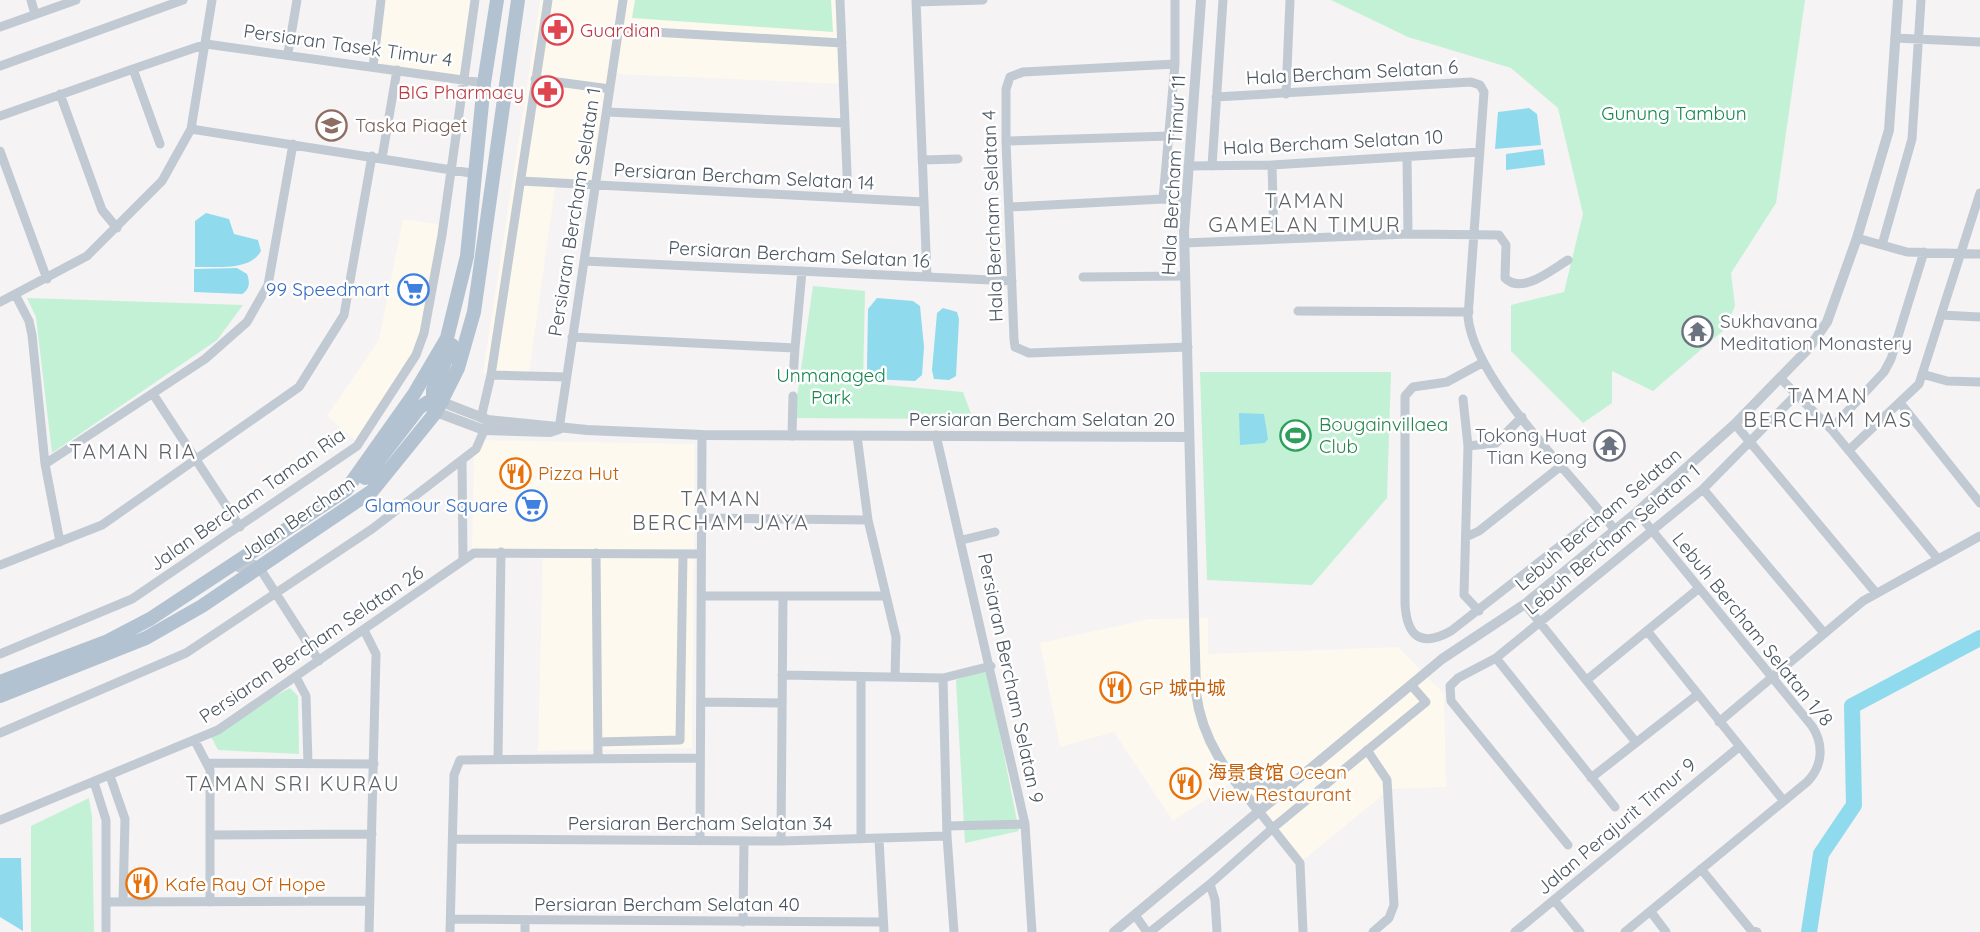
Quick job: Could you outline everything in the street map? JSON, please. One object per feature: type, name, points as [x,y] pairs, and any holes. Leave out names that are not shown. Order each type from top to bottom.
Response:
[{"type":"main road","name":"Jalan Bercham","points":[[0,682],[108,641],[150,619],[346,490],[433,363],[447,338],[467,256],[484,83],[497,0]]},
{"type":"main road","name":"Jalan Bercham","points":[[0,696],[146,639],[372,491],[437,405],[458,368],[474,312],[518,0]]},
{"type":"main road","points":[[484,83],[492,97],[489,162],[493,177]]},
{"type":"main road","points":[[346,490],[362,481],[415,412],[437,405],[435,383],[454,337],[456,306]]},
{"type":"street","points":[[31,0],[36,14]]},
{"type":"street","points":[[0,27],[76,0]]},
{"type":"street","points":[[0,66],[183,0]]},
{"type":"street","points":[[0,302],[87,257],[162,181],[191,129],[212,0]]},
{"type":"street","points":[[288,53],[297,0]]},
{"type":"street","points":[[373,66],[381,0]]},
{"type":"street","name":"Jalan Bercham Taman Ria","points":[[0,654],[132,599],[357,446],[416,355],[428,308],[451,169],[474,0]]},
{"type":"street","points":[[0,733],[169,663],[372,529],[480,444],[548,0]]},
{"type":"street","name":"Persiaran Bercham Selatan 1","points":[[559,429],[623,0]]},
{"type":"street","points":[[840,0],[848,198]]},
{"type":"street","points":[[927,277],[916,1],[983,0]]},
{"type":"street","points":[[1161,200],[1170,136],[1175,64],[1175,0]]},
{"type":"street","name":"Hala Bercham Timur 11","points":[[1201,0],[1184,243],[1196,693],[1206,736],[1231,778],[1258,810]]},
{"type":"street","points":[[1212,166],[1223,0]]},
{"type":"street","points":[[1286,94],[1290,0]]},
{"type":"street","name":"Lebuh Bercham Selatan","points":[[1114,932],[1286,786],[1442,659],[1525,604],[1637,512],[1735,424],[1809,348],[1827,323],[1857,238],[1889,131],[1898,0]]},
{"type":"street","points":[[1881,245],[1912,139],[1921,0]]},
{"type":"street","points":[[619,30],[842,43]]},
{"type":"street","points":[[1895,38],[1980,42]]},
{"type":"street","points":[[0,116],[206,44]]},
{"type":"street","name":"Persiaran Tasek Timur 4","points":[[206,44],[288,53],[484,83]]},
{"type":"street","name":"Hala Bercham Selatan 4","points":[[1175,64],[1016,73],[1007,82],[1006,141],[1014,339],[1021,352],[1188,347]]},
{"type":"street","points":[[133,69],[160,144]]},
{"type":"street","points":[[0,565],[102,525],[292,395],[339,327],[346,309],[397,71]]},
{"type":"street","points":[[535,79],[610,89]]},
{"type":"street","name":"Hala Bercham Selatan 6","points":[[1216,97],[1471,82],[1480,85],[1484,92],[1480,152]]},
{"type":"street","points":[[60,94],[102,210],[117,228]]},
{"type":"street","points":[[607,112],[845,123]]},
{"type":"street","points":[[191,129],[477,174]]},
{"type":"street","points":[[1006,141],[1170,136]]},
{"type":"street","points":[[45,464],[153,394],[232,338],[266,294],[283,215],[293,144]]},
{"type":"street","points":[[0,150],[47,279]]},
{"type":"street","points":[[1480,152],[1469,312],[1472,342],[1482,363],[1522,417],[1614,529]]},
{"type":"street","name":"Hala Bercham Selatan 10","points":[[1188,166],[1272,165],[1480,152]]},
{"type":"street","points":[[1407,158],[1408,234]]},
{"type":"street","points":[[922,160],[958,159]]},
{"type":"street","points":[[1272,165],[1274,237]]},
{"type":"street","name":"Persiaran Bercham Selatan 14","points":[[521,181],[595,187],[924,202]]},
{"type":"street","points":[[1850,450],[1901,404],[1922,374],[1980,193]]},
{"type":"street","points":[[1010,206],[1186,201]]},
{"type":"street","points":[[1184,243],[1274,237],[1499,235],[1503,240],[1502,270],[1511,284],[1518,285],[1537,278],[1568,260]]},
{"type":"street","points":[[1857,238],[1907,252],[1980,254]]},
{"type":"street","points":[[1831,429],[1884,372],[1891,359],[1924,252]]},
{"type":"street","name":"Persiaran Bercham Selatan 16","points":[[584,261],[1012,281]]},
{"type":"street","points":[[793,379],[802,271]]},
{"type":"street","points":[[1083,278],[1185,276]]},
{"type":"street","points":[[15,294],[29,321],[32,335],[45,464],[60,542]]},
{"type":"street","points":[[1298,311],[1469,312]]},
{"type":"street","points":[[1941,316],[1980,317]]},
{"type":"street","points":[[572,337],[795,348]]},
{"type":"street","points":[[1482,363],[1447,382],[1413,387],[1405,396],[1405,612],[1412,631],[1423,639],[1441,636],[1479,611],[1602,513]]},
{"type":"street","points":[[1922,374],[1947,381],[1980,382]]},
{"type":"street","points":[[491,375],[566,377]]},
{"type":"street","points":[[1780,378],[1850,450],[1938,558]]},
{"type":"street","points":[[153,394],[240,527]]},
{"type":"street","name":"Lebuh Bercham Selatan 1","points":[[1568,845],[1451,701],[1449,691],[1454,681],[1496,658],[1703,489],[1797,394]]},
{"type":"street","points":[[792,436],[793,396]]},
{"type":"street","points":[[1463,399],[1468,446],[1464,595],[1479,611]]},
{"type":"street","points":[[1901,404],[1980,503]]},
{"type":"street","points":[[437,405],[484,423],[550,432],[559,429]]},
{"type":"street","points":[[1468,446],[1496,443],[1522,417]]},
{"type":"street","points":[[1735,424],[1876,593]]},
{"type":"street","name":"Persiaran Bercham Selatan 20","points":[[559,429],[702,435],[1189,437]]},
{"type":"street","points":[[700,841],[702,435]]},
{"type":"street","name":"Persiaran Bercham Selatan 9","points":[[936,435],[1025,824],[1032,932]]},
{"type":"street","points":[[857,436],[868,520],[896,637],[895,677]]},
{"type":"street","points":[[462,460],[463,559]]},
{"type":"street","points":[[1466,537],[1479,531],[1561,466]]},
{"type":"street","points":[[1703,489],[1825,632]]},
{"type":"street","name":"Lebuh Bercham Selatan 1/8","points":[[1625,932],[1812,776],[1819,759],[1820,739],[1637,512]]},
{"type":"street","points":[[702,518],[868,520]]},
{"type":"street","points":[[962,540],[995,532]]},
{"type":"street","points":[[1719,722],[1825,632],[1876,593],[1980,536]]},
{"type":"street","name":"Persiaran Bercham Selatan 26","points":[[0,820],[218,730],[463,559],[481,552],[501,552]]},
{"type":"street","points":[[498,758],[501,552],[701,554]]},
{"type":"street","points":[[596,553],[597,758]]},
{"type":"street","points":[[597,742],[679,742],[683,554]]},
{"type":"street","points":[[216,577],[224,577],[249,562],[259,566],[319,661]]},
{"type":"street","points":[[1588,679],[1698,589]]},
{"type":"street","points":[[702,596],[886,596]]},
{"type":"street","points":[[781,841],[783,596]]},
{"type":"street","points":[[1525,604],[1636,741]]},
{"type":"street","points":[[364,630],[376,654],[369,932]]},
{"type":"street","points":[[1648,632],[1783,800]]},
{"type":"street","points":[[1496,658],[1615,807]]},
{"type":"street","points":[[782,675],[943,678],[991,666]]},
{"type":"street","points":[[296,677],[306,696],[308,764]]},
{"type":"street","points":[[861,677],[861,839]]},
{"type":"street","points":[[943,678],[947,831],[954,932]]},
{"type":"street","points":[[1135,915],[1149,932],[1210,884],[1273,827],[1426,702],[1411,685]]},
{"type":"street","points":[[1591,778],[1697,695]]},
{"type":"street","points":[[701,702],[782,703]]},
{"type":"street","points":[[681,716],[701,716]]},
{"type":"street","points":[[195,741],[208,764],[210,902]]},
{"type":"street","name":"Jalan Perajurit Timur 9","points":[[1516,932],[1739,747]]},
{"type":"street","points":[[1367,750],[1387,780],[1394,905],[1390,918],[1373,932]]},
{"type":"street","points":[[450,932],[456,764],[465,758],[700,758]]},
{"type":"street","points":[[208,764],[374,764]]},
{"type":"street","points":[[110,776],[125,819],[123,902]]},
{"type":"street","points":[[1231,778],[1257,786],[1286,786]]},
{"type":"street","points":[[94,782],[107,820],[106,932]]},
{"type":"street","points":[[1258,810],[1300,863],[1303,932]]},
{"type":"street","name":"Persiaran Bercham Selatan 34","points":[[454,839],[879,839],[1025,824]]},
{"type":"street","points":[[210,835],[372,834]]},
{"type":"street","points":[[879,839],[884,927]]},
{"type":"street","points":[[743,922],[744,841]]},
{"type":"street","points":[[1701,869],[1751,930],[1757,932]]},
{"type":"street","points":[[1210,884],[1215,900],[1217,932]]},
{"type":"street","points":[[1554,900],[1580,932]]},
{"type":"street","points":[[106,902],[370,901]]},
{"type":"street","points":[[1651,912],[1666,932]]},
{"type":"street","name":"Persiaran Bercham Selatan 40","points":[[451,919],[743,922],[884,927]]},
{"type":"street","points":[[525,920],[525,932]]},
{"type":"shaded area","points":[[383,0],[480,0],[468,77],[373,62]]},
{"type":"shaded area","points":[[540,0],[842,0],[846,84],[615,74],[592,185],[556,181],[529,373],[483,373]]},
{"type":"shaded area","points":[[403,219],[443,225],[416,355],[359,444],[327,416],[379,340]]},
{"type":"shaded area","points":[[474,440],[695,444],[692,748],[538,751],[543,553],[472,551]]},
{"type":"shaded area","points":[[1208,618],[1208,654],[1398,647],[1444,694],[1446,787],[1390,789],[1302,861],[1231,783],[1173,821],[1114,732],[1060,747],[1040,643],[1149,619]]},
{"type":"green space","points":[[635,0],[831,0],[833,32],[632,18]]},
{"type":"green space","name":"Gunung Tambun","points":[[1331,0],[1805,0],[1776,203],[1731,273],[1735,306],[1725,329],[1653,391],[1612,371],[1612,403],[1583,423],[1511,351],[1511,305],[1564,292],[1583,214],[1558,108],[1511,68],[1408,37]]},
{"type":"green space","name":"Unmanaged Park","points":[[813,286],[865,291],[863,383],[963,392],[973,419],[794,418]]},
{"type":"green space","points":[[27,298],[243,305],[217,340],[52,453],[36,317]]},
{"type":"green space","name":"Bougainvillaea Club","points":[[1200,372],[1391,372],[1387,498],[1312,585],[1207,580]]},
{"type":"green space","points":[[987,669],[1019,831],[965,843],[956,680]]},
{"type":"green space","points":[[290,688],[298,696],[299,754],[218,750],[208,731]]},
{"type":"green space","points":[[89,798],[92,817],[94,932],[31,932],[31,826]]},
{"type":"water","points":[[1529,108],[1537,114],[1541,145],[1495,149],[1498,112]]},
{"type":"water","points":[[1543,149],[1545,165],[1506,170],[1506,154]]},
{"type":"water","points":[[206,213],[229,219],[234,234],[258,240],[261,251],[256,258],[240,265],[195,267],[195,221]]},
{"type":"water","points":[[237,268],[247,274],[249,280],[248,288],[242,294],[194,292],[194,269]]},
{"type":"water","points":[[877,298],[913,301],[920,306],[924,347],[922,375],[915,381],[871,379],[867,369],[868,309]]},
{"type":"water","points":[[943,308],[957,312],[959,319],[956,376],[949,380],[934,379],[932,370],[937,313]]},
{"type":"water","points":[[1239,413],[1264,414],[1268,439],[1265,443],[1240,445]]},
{"type":"water","points":[[0,858],[21,858],[23,931],[0,917]]},
{"type":"waterway","points":[[1809,932],[1821,854],[1854,805],[1852,706],[1980,638]]},
{"type":"place","name":"Guardian","points":[[557,30]]},
{"type":"place","name":"BIG Pharmacy","points":[[547,92]]},
{"type":"place","name":"Taska Piaget","points":[[332,125]]},
{"type":"place","name":"99 Speedmart","points":[[413,289]]},
{"type":"place","name":"Sukhavana Meditation Monastery","points":[[1697,332]]},
{"type":"place","name":"Bougainvillaea Club","points":[[1296,435]]},
{"type":"place","name":"Tokong Huat Tian Keong","points":[[1610,446]]},
{"type":"place","name":"Pizza Hut","points":[[515,473]]},
{"type":"place","name":"Glamour Square","points":[[531,505]]},
{"type":"place","name":"GP 城中城","points":[[1116,688]]},
{"type":"place","name":"海景食馆 Ocean View Restaurant","points":[[1185,783]]},
{"type":"place","name":"Kafe Ray Of Hope","points":[[142,884]]},
{"type":"district","name":"TAMAN GAMELAN TIMUR","points":[[1305,213]]},
{"type":"district","name":"TAMAN BERCHAM MAS","points":[[1828,408]]},
{"type":"district","name":"TAMAN RIA","points":[[133,452]]},
{"type":"district","name":"TAMAN BERCHAM JAYA","points":[[721,511]]},
{"type":"district","name":"TAMAN SRI KURAU","points":[[293,784]]}]
